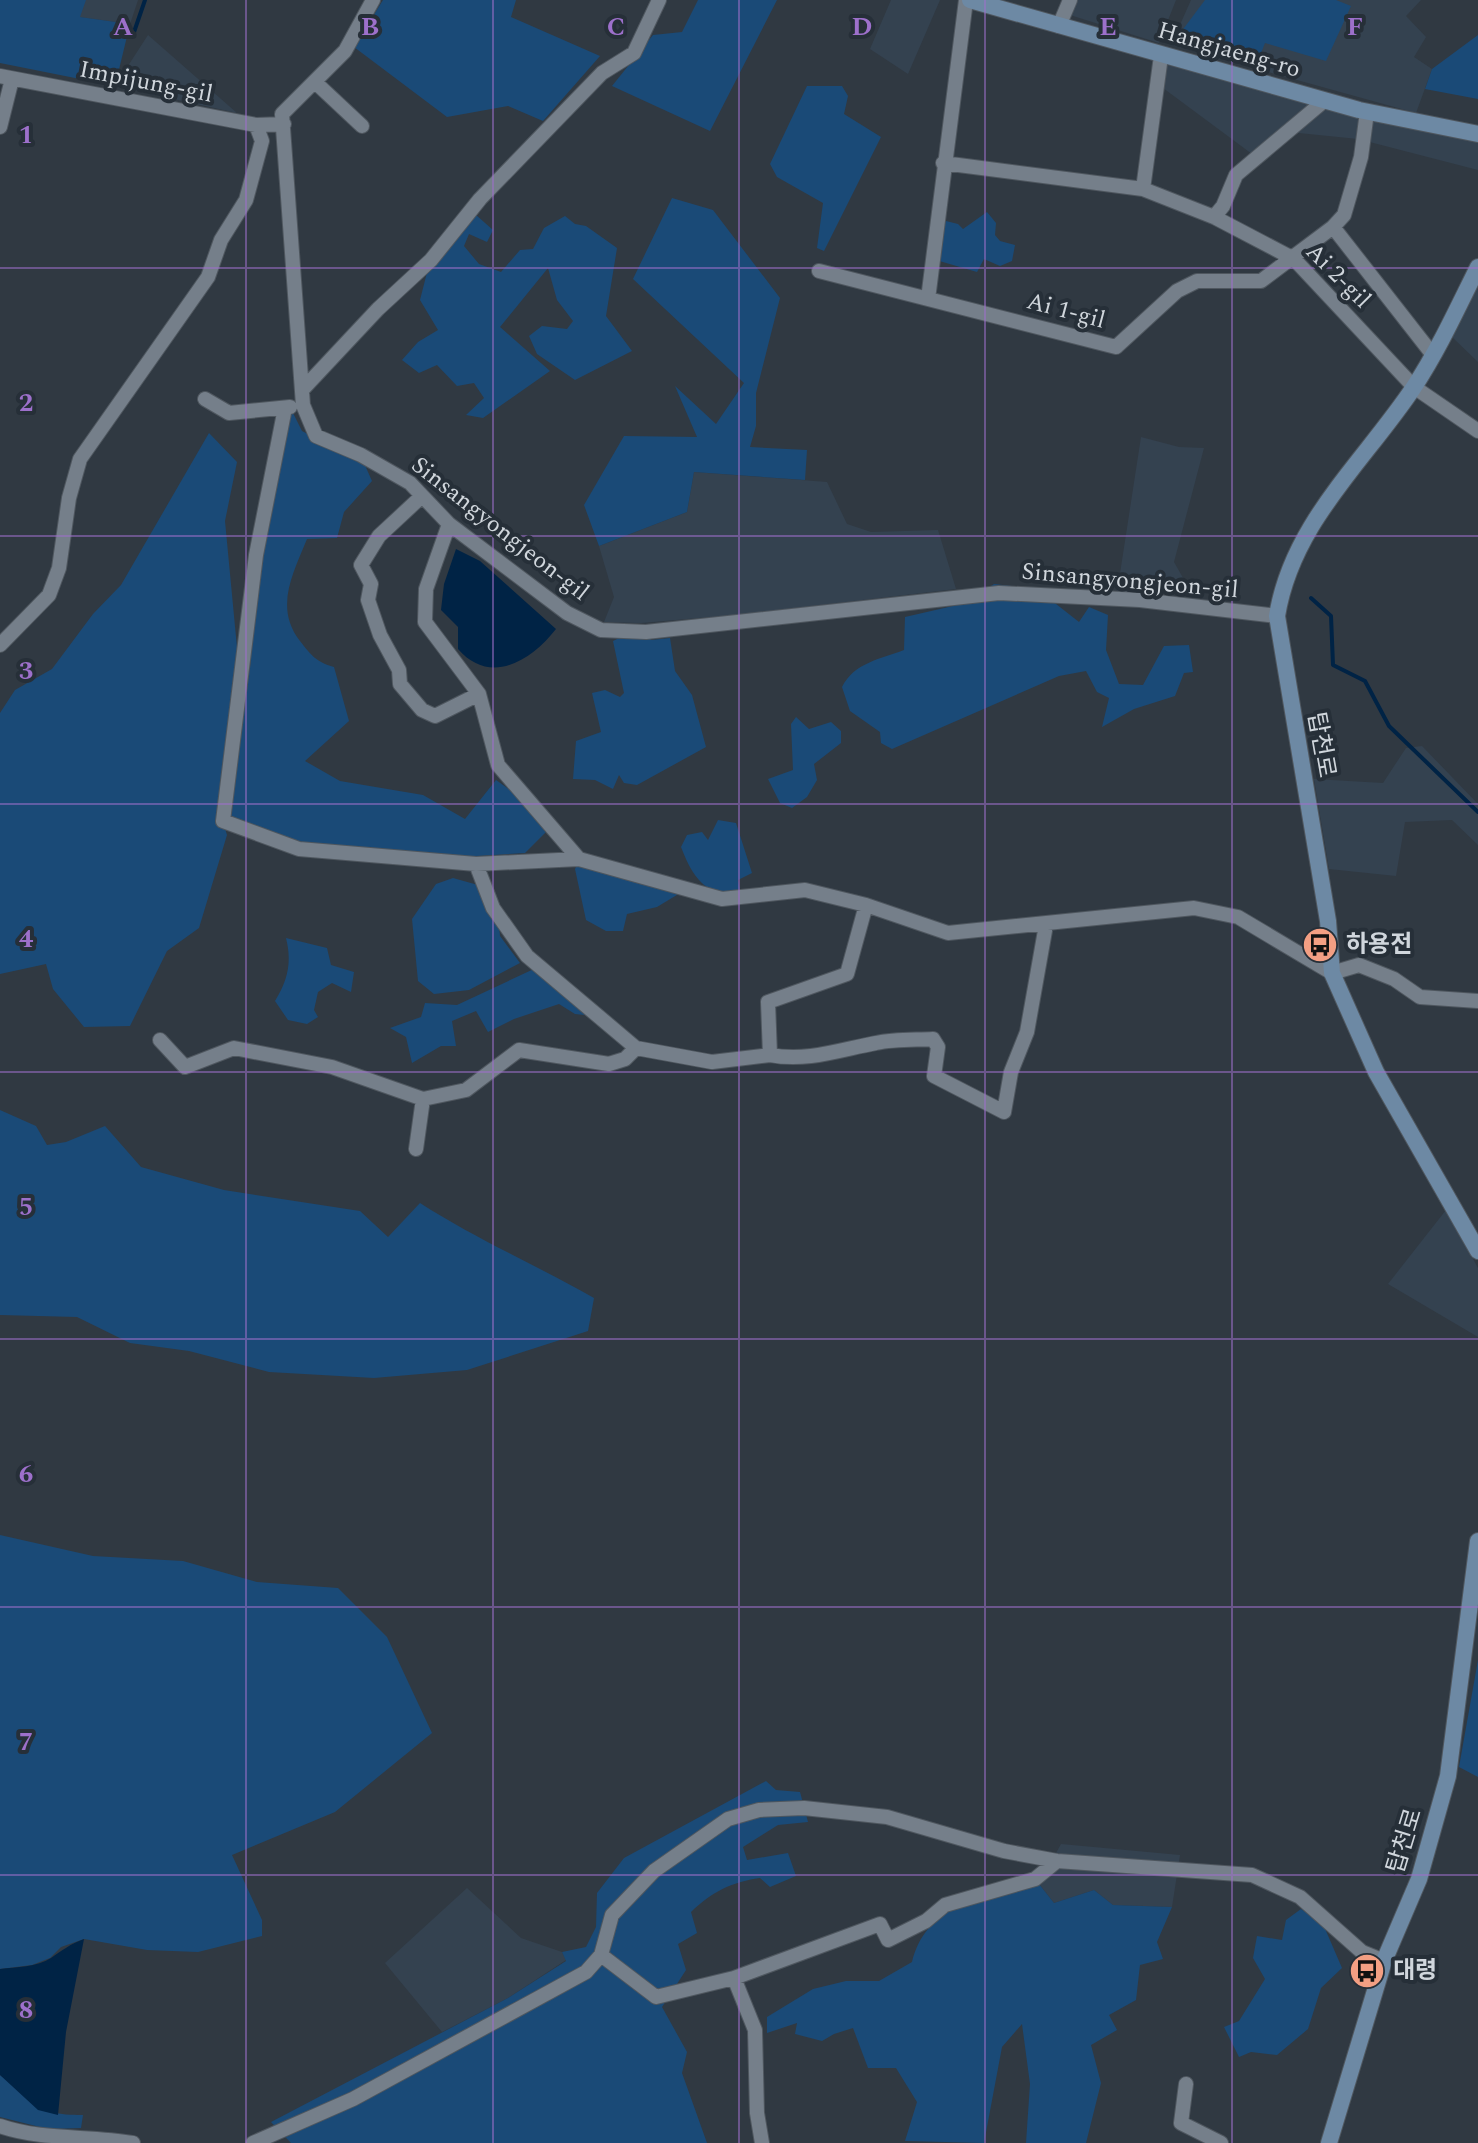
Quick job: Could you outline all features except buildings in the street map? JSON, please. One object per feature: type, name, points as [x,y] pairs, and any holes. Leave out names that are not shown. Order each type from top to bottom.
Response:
[{"type":"main road","name":"Hangjaeng-ro","points":[[968,0],[1324,101],[1478,134]]},
{"type":"main road","name":"탑천로","points":[[1478,267],[1414,387],[1312,524],[1283,583],[1277,616],[1328,921],[1332,973],[1376,1072],[1478,1251]]},
{"type":"main road","name":"탑천로","points":[[1329,2143],[1384,1961],[1419,1879],[1448,1776],[1478,1541]]},
{"type":"street","points":[[284,124],[282,114],[345,51],[373,0]]},
{"type":"street","points":[[303,389],[378,309],[431,260],[480,199],[602,73],[634,53],[659,0]]},
{"type":"street","points":[[819,271],[928,299],[943,163],[968,0]]},
{"type":"street","points":[[1059,26],[1070,0]]},
{"type":"street","points":[[1143,189],[1161,56]]},
{"type":"street","points":[[0,127],[6,77]]},
{"type":"street","name":"Impijung-gil","points":[[6,77],[256,125],[284,124]]},
{"type":"street","points":[[315,82],[362,126]]},
{"type":"street","points":[[1214,217],[1223,206],[1236,175],[1324,101]]},
{"type":"street","name":"Ai 1-gil","points":[[928,299],[1116,347],[1177,291],[1197,281],[1261,281],[1333,227],[1344,215],[1361,157],[1367,112]]},
{"type":"street","name":"Sinsangyongjeon-gil","points":[[284,124],[303,405],[316,436],[361,455],[410,483],[449,524],[567,613],[601,630],[646,632],[999,593],[1140,600],[1277,616]]},
{"type":"street","points":[[0,645],[49,595],[59,568],[69,498],[80,459],[208,277],[221,240],[246,200],[262,141],[256,125]]},
{"type":"street","name":"Ai 2-gil","points":[[943,163],[1143,189],[1214,217],[1294,259],[1414,387],[1475,424]]},
{"type":"street","points":[[1333,227],[1433,355]]},
{"type":"street","points":[[205,399],[229,413],[303,405]]},
{"type":"street","points":[[285,408],[256,555],[223,821],[299,849],[476,864],[579,859],[722,899],[805,890],[866,905],[948,933],[1194,908],[1238,917],[1332,973],[1359,965],[1394,979],[1420,997],[1478,1001]]},
{"type":"street","points":[[422,496],[379,536],[361,565],[371,584],[368,600],[380,635],[399,670],[400,684],[422,710],[435,716],[479,694]]},
{"type":"street","points":[[449,524],[426,589],[425,622],[479,694],[498,765],[579,859]]},
{"type":"street","points":[[476,864],[493,908],[527,956],[636,1048],[712,1062],[770,1055],[791,1059],[840,1053],[878,1042],[933,1039],[938,1047],[934,1076],[1004,1112],[1011,1072],[1027,1032],[1046,925]]},
{"type":"street","points":[[770,1055],[768,1002],[847,974],[866,905]]},
{"type":"street","points":[[160,1040],[185,1067],[234,1048],[332,1067],[423,1099],[466,1090],[519,1050],[609,1064],[625,1059],[636,1048]]},
{"type":"street","points":[[416,1149],[423,1099]]},
{"type":"street","points":[[253,2143],[282,2133],[353,2099],[586,1972],[601,1955],[612,1915],[635,1888],[728,1819],[759,1810],[804,1808],[887,1817],[1004,1851],[1057,1861],[1252,1875],[1300,1897],[1362,1952],[1384,1961]]},
{"type":"street","points":[[601,1955],[656,1997],[734,1978],[880,1924],[888,1940],[926,1921],[945,1905],[1035,1879],[1057,1861]]},
{"type":"street","points":[[734,1978],[755,2030],[757,2113],[762,2143]]},
{"type":"street","points":[[1186,2084],[1181,2123],[1221,2143]]},
{"type":"street","points":[[0,2126],[59,2138],[133,2143]]},
{"type":"shaded area","points":[[0,0],[86,0],[80,17],[130,24],[115,86],[0,63]]},
{"type":"shaded area","points":[[8,0],[138,0],[130,24],[79,17]]},
{"type":"shaded area","points":[[383,0],[516,0],[511,17],[600,56],[543,121],[508,106],[447,117],[354,47]]},
{"type":"shaded area","points":[[698,0],[777,0],[710,131],[612,86],[653,35],[682,32]]},
{"type":"shaded area","points":[[891,0],[940,0],[908,74],[870,49]]},
{"type":"shaded area","points":[[1076,0],[1176,0],[1159,43],[1070,15]]},
{"type":"shaded area","points":[[1191,0],[1421,0],[1406,16],[1426,37],[1414,57],[1432,69],[1416,113],[1171,45]]},
{"type":"shaded area","points":[[1205,0],[1336,0],[1351,6],[1326,61],[1265,43],[1259,58],[1178,36]]},
{"type":"shaded area","points":[[148,35],[237,113],[115,86]]},
{"type":"shaded area","points":[[1478,35],[1478,99],[1425,89],[1432,69]]},
{"type":"shaded area","points":[[1167,65],[1478,138],[1478,170],[1358,139],[1279,131],[1252,154],[1163,88]]},
{"type":"shaded area","points":[[807,86],[842,86],[848,96],[844,114],[881,137],[824,251],[817,248],[823,203],[777,177],[770,164]]},
{"type":"shaded area","points":[[672,198],[713,210],[780,298],[756,393],[756,426],[750,447],[807,450],[805,480],[694,472],[687,512],[599,546],[584,505],[624,436],[697,437],[675,386],[716,424],[744,383],[633,279]]},
{"type":"shaded area","points":[[467,207],[493,230],[487,242],[469,234],[464,246],[479,264],[501,272],[520,250],[533,249],[544,228],[565,216],[575,224],[586,226],[617,248],[606,316],[632,351],[575,380],[537,354],[529,336],[542,326],[567,329],[573,321],[557,300],[548,268],[500,327],[550,371],[483,418],[466,415],[484,398],[474,383],[457,386],[437,365],[419,373],[402,360],[418,342],[438,330],[420,300],[432,253]]},
{"type":"shaded area","points":[[987,212],[996,223],[995,235],[1000,241],[1015,245],[1012,261],[1000,266],[984,259],[977,272],[936,260],[942,220],[958,224],[963,229]]},
{"type":"shaded area","points":[[1478,284],[1478,362],[1451,336]]},
{"type":"shaded area","points":[[292,411],[302,431],[364,463],[372,481],[344,512],[337,538],[307,539],[288,590],[288,616],[292,628],[314,657],[334,667],[349,721],[305,761],[340,781],[423,795],[465,819],[496,780],[520,797],[547,831],[525,853],[444,858],[306,846],[228,816],[251,660],[246,594],[272,441]]},
{"type":"shaded area","points":[[209,433],[237,462],[225,521],[238,658],[218,806],[227,835],[199,928],[167,951],[130,1026],[84,1027],[53,989],[46,964],[0,974],[0,713],[15,690],[52,669],[93,614],[121,585]]},
{"type":"shaded area","points":[[1141,437],[1179,447],[1204,448],[1174,562],[1191,592],[1117,593]]},
{"type":"shaded area","points":[[694,472],[827,482],[847,524],[871,532],[938,530],[956,589],[734,615],[641,623],[604,622],[614,597],[599,546],[687,512]]},
{"type":"shaded area","points":[[456,549],[480,561],[556,629],[535,651],[510,665],[496,667],[483,666],[470,660],[458,649],[458,627],[441,610],[444,584]]},
{"type":"shaded area","points":[[994,584],[1037,589],[1079,622],[1089,607],[1108,615],[1106,650],[1119,684],[1143,685],[1164,646],[1189,645],[1193,672],[1184,673],[1175,696],[1134,709],[1102,727],[1109,698],[1097,692],[1086,671],[1059,676],[892,749],[881,743],[880,732],[850,711],[842,687],[847,679],[868,663],[904,650],[905,617],[966,603]]},
{"type":"shaded area","points":[[625,635],[649,636],[651,640],[670,638],[675,671],[692,695],[706,747],[637,785],[624,783],[619,775],[613,789],[595,780],[573,779],[576,741],[601,732],[592,693],[605,690],[620,697],[624,693],[613,641]]},
{"type":"shaded area","points":[[796,717],[809,729],[831,722],[841,731],[841,743],[814,764],[817,780],[807,797],[792,808],[780,803],[768,779],[793,770],[791,724]]},
{"type":"shaded area","points":[[1422,746],[1478,804],[1478,845],[1452,820],[1405,822],[1396,876],[1329,869],[1314,779],[1383,783],[1406,748]]},
{"type":"shaded area","points":[[718,820],[736,823],[752,873],[738,880],[740,891],[728,893],[710,889],[696,876],[681,847],[687,835],[702,832],[708,840]]},
{"type":"shaded area","points":[[583,853],[695,884],[657,907],[627,914],[623,931],[606,931],[586,920],[575,869]]},
{"type":"shaded area","points":[[453,878],[478,885],[497,903],[500,936],[520,963],[469,990],[434,994],[418,981],[412,919],[436,884]]},
{"type":"shaded area","points":[[286,938],[327,948],[331,965],[354,972],[351,992],[332,983],[318,992],[314,1010],[318,1017],[307,1024],[288,1020],[275,1001],[288,971]]},
{"type":"shaded area","points":[[536,968],[594,1016],[575,1014],[559,1004],[514,1019],[488,1032],[476,1011],[452,1021],[456,1046],[441,1046],[412,1063],[406,1037],[390,1028],[421,1017],[425,1003],[457,1005]]},
{"type":"shaded area","points":[[0,1110],[36,1126],[47,1145],[66,1142],[105,1126],[141,1167],[224,1190],[360,1211],[388,1237],[420,1203],[594,1298],[588,1331],[467,1370],[374,1378],[269,1372],[189,1351],[130,1343],[77,1317],[0,1315]]},
{"type":"shaded area","points":[[1446,1210],[1478,1268],[1478,1337],[1388,1284]]},
{"type":"shaded area","points":[[0,1535],[93,1556],[183,1561],[257,1582],[338,1588],[387,1637],[432,1733],[335,1812],[232,1855],[262,1920],[262,1936],[198,1952],[147,1950],[84,1939],[61,1947],[50,1958],[32,1965],[0,1969]]},
{"type":"shaded area","points":[[1478,1660],[1478,1777],[1459,1767]]},
{"type":"shaded area","points":[[766,1781],[776,1790],[800,1792],[808,1822],[778,1825],[743,1847],[747,1860],[788,1853],[796,1876],[770,1887],[760,1878],[731,1885],[691,1912],[697,1933],[678,1944],[686,1970],[662,2007],[687,2052],[682,2073],[707,2143],[291,2143],[271,2122],[508,1998],[566,1961],[562,1952],[586,1947],[596,1927],[597,1893],[624,1858]]},
{"type":"shaded area","points":[[1061,1844],[1180,1855],[1172,1907],[1113,1905],[1094,1890],[1054,1903],[1039,1884]]},
{"type":"shaded area","points":[[1039,1884],[1054,1903],[1094,1890],[1113,1905],[1172,1907],[1157,1942],[1163,1959],[1140,1965],[1136,2000],[1109,2015],[1117,2030],[1091,2045],[1101,2083],[1086,2143],[1026,2143],[1030,2084],[1022,2024],[1002,2047],[984,2143],[905,2141],[917,2102],[896,2068],[868,2068],[853,2028],[822,2041],[795,2034],[797,2023],[767,2033],[767,2017],[813,1989],[846,1981],[879,1981],[912,1962],[920,1941],[931,1926],[961,1905]]},
{"type":"shaded area","points":[[467,1888],[521,1938],[562,1952],[566,1960],[508,1998],[442,2032],[385,1963]]},
{"type":"shaded area","points":[[1301,1909],[1323,1924],[1342,1968],[1321,1988],[1308,2029],[1277,2055],[1251,2052],[1239,2057],[1224,2027],[1239,2021],[1265,1979],[1253,1958],[1257,1936],[1282,1940],[1286,1920]]},
{"type":"shaded area","points":[[84,1939],[66,2032],[58,2115],[38,2110],[0,2075],[0,1969],[39,1963]]},
{"type":"shaded area","points":[[0,2075],[44,2109],[53,2113],[83,2115],[81,2128],[48,2129],[0,2117]]},
{"type":"waterway","points":[[133,35],[145,0]]},
{"type":"waterway","points":[[1311,598],[1331,616],[1333,665],[1365,681],[1389,726],[1478,812]]},
{"type":"place","name":"하용전","points":[[1320,945]]},
{"type":"place","name":"대령","points":[[1367,1971]]}]
